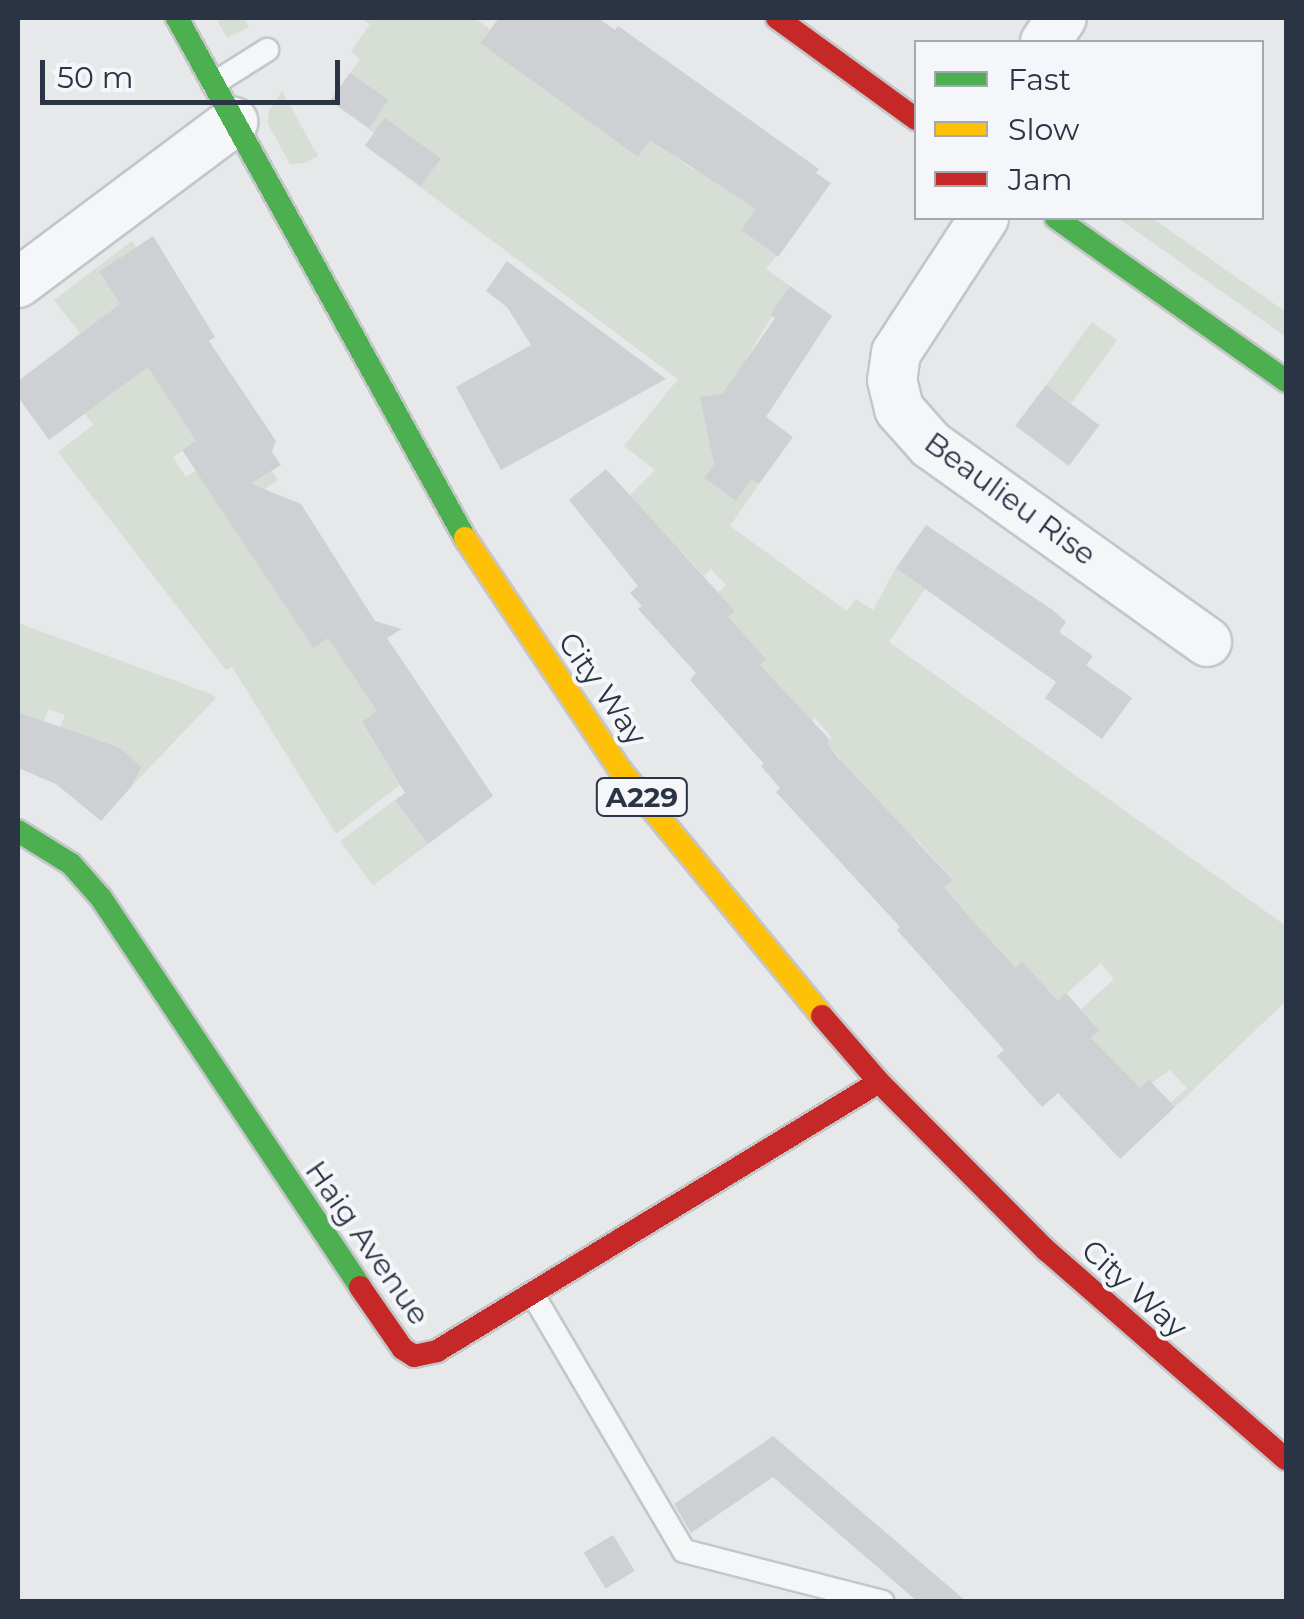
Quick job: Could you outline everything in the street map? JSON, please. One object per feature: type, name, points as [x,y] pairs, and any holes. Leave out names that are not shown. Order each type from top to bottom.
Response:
[{"type":"main road","name":"City Way","points":[[177,18],[445,505],[621,770],[730,908],[879,1082],[1046,1250],[1174,1366],[1286,1458]]},
{"type":"main road","points":[[776,18],[914,118]]},
{"type":"main road","points":[[1059,220],[1286,380]]},
{"type":"main road","name":"Haig Avenue","points":[[18,831],[71,864],[101,898],[402,1349],[420,1357],[438,1351],[879,1082]]},
{"type":"street","points":[[1046,40],[1062,18]]},
{"type":"street","points":[[18,283],[223,103]]},
{"type":"street","name":"Beaulieu Rise","points":[[983,220],[896,353],[892,380],[899,409],[932,444],[1207,642]]},
{"type":"lane","points":[[223,103],[268,50]]},
{"type":"lane","points":[[532,1293],[684,1551],[883,1602]]},
{"type":"shaded area","points":[[216,18],[244,18],[249,27],[227,38]]},
{"type":"shaded area","points":[[361,18],[474,18],[490,29],[480,43],[496,55],[518,26],[691,83],[680,139],[670,153],[695,171],[705,158],[773,186],[741,230],[771,252],[794,221],[801,225],[766,269],[790,286],[745,361],[773,381],[714,395],[724,450],[704,478],[736,501],[751,479],[759,484],[730,526],[847,611],[856,599],[873,610],[896,568],[925,589],[889,642],[1286,926],[1286,1001],[1175,1107],[1171,1102],[1187,1088],[1170,1070],[1131,1097],[1114,1062],[1081,1047],[1100,1031],[1081,1009],[1114,979],[1101,963],[1058,1001],[1023,962],[1003,980],[931,900],[953,879],[916,839],[912,841],[833,766],[841,759],[827,743],[832,738],[815,718],[800,731],[786,693],[775,681],[765,690],[750,674],[766,659],[743,634],[726,649],[706,637],[735,611],[718,592],[726,585],[711,569],[704,576],[680,549],[655,571],[629,496],[655,470],[624,446],[678,379],[365,146],[374,133],[330,101],[360,59],[351,51],[370,24]]},
{"type":"shaded area","points":[[282,91],[318,156],[304,163],[290,164],[268,124],[269,111]]},
{"type":"shaded area","points":[[1121,220],[1155,220],[1286,312],[1286,337]]},
{"type":"shaded area","points":[[132,241],[136,247],[99,273],[134,325],[240,411],[173,457],[186,477],[205,464],[247,487],[272,471],[278,480],[226,515],[328,638],[377,711],[362,723],[400,785],[336,834],[232,667],[226,670],[58,452],[93,425],[85,413],[114,392],[74,338],[80,333],[54,300]]},
{"type":"shaded area","points":[[1092,322],[1117,340],[1071,403],[1046,385]]},
{"type":"shaded area","points":[[18,623],[216,698],[131,787],[140,767],[117,746],[102,762],[60,728],[65,715],[48,709],[44,721],[18,712]]},
{"type":"shaded area","points":[[395,800],[428,844],[373,885],[340,842]]},
{"type":"building","points":[[499,18],[598,18],[615,30],[618,26],[819,169],[816,173],[831,183],[778,257],[741,230],[756,209],[650,140],[638,157],[480,43]]},
{"type":"building","points":[[350,73],[389,100],[369,128],[330,101]]},
{"type":"building","points":[[385,118],[441,159],[421,186],[365,146]]},
{"type":"building","points":[[153,236],[215,337],[209,341],[276,441],[272,452],[281,465],[251,484],[301,504],[375,621],[402,629],[387,638],[493,796],[428,844],[395,800],[405,793],[362,722],[377,711],[328,638],[313,648],[182,450],[196,441],[148,367],[49,440],[18,397],[18,381],[120,304],[99,272]]},
{"type":"building","points":[[507,261],[666,379],[501,470],[456,387],[531,345],[507,307],[486,291]]},
{"type":"building","points":[[790,286],[832,316],[766,417],[793,437],[759,484],[751,479],[736,501],[704,478],[714,464],[700,397],[723,393],[775,318],[770,315]]},
{"type":"building","points":[[1046,385],[1100,425],[1069,466],[1015,426]]},
{"type":"building","points":[[606,469],[735,611],[728,617],[766,659],[760,665],[830,740],[827,743],[840,760],[953,880],[944,888],[979,928],[1016,968],[1022,961],[1058,1001],[1066,993],[1100,1031],[1091,1038],[1140,1088],[1149,1080],[1175,1107],[1120,1159],[1058,1093],[1042,1107],[997,1056],[1004,1050],[897,930],[900,927],[776,792],[780,788],[761,766],[764,764],[690,680],[696,673],[638,609],[642,606],[630,593],[638,586],[569,500]]},
{"type":"building","points":[[926,525],[1054,611],[1066,622],[1059,632],[1093,656],[1086,665],[1132,698],[1102,739],[1045,698],[1056,682],[896,568]]},
{"type":"building","points":[[18,712],[120,748],[141,767],[131,787],[101,821],[56,784],[18,768]]},
{"type":"building","points":[[773,1436],[967,1602],[918,1602],[773,1477],[691,1533],[674,1504]]},
{"type":"building","points":[[613,1535],[635,1571],[605,1589],[584,1553]]},
{"type":"traffic: fast","points":[[177,18],[465,538]]},
{"type":"traffic: fast","points":[[1059,220],[1286,381]]},
{"type":"traffic: fast","points":[[18,831],[71,864],[101,898],[360,1287]]},
{"type":"traffic: slow","points":[[465,538],[621,771],[822,1016]]},
{"type":"traffic: jam","points":[[777,18],[914,118]]},
{"type":"traffic: jam","points":[[822,1016],[879,1082],[1046,1250],[1286,1459]]},
{"type":"traffic: jam","points":[[360,1287],[403,1349],[414,1356],[437,1351],[879,1082]]}]
